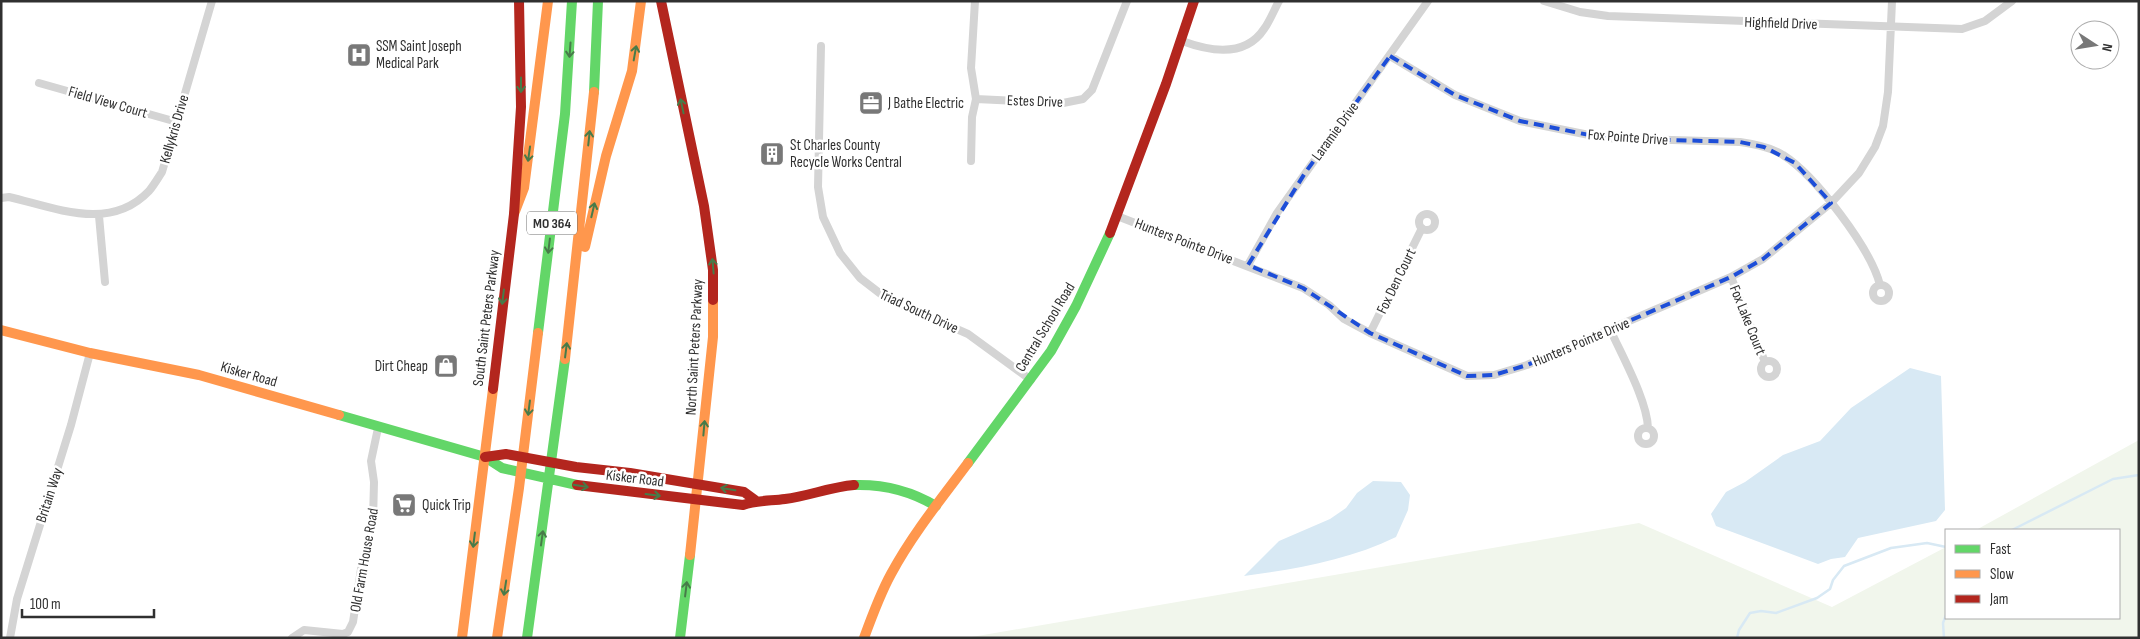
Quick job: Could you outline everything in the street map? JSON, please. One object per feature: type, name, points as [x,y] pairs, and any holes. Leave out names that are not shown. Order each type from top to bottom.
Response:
[{"type":"main road","name":"South Saint Peters Parkway","points":[[462,638],[514,214],[521,107],[519,1]]},
{"type":"main road","points":[[514,214],[524,188],[548,1]]},
{"type":"main road","name":"MO 364","points":[[498,638],[525,444],[565,114],[572,1]]},
{"type":"main road","name":"MO 364","points":[[527,638],[548,495],[571,308],[594,94],[598,1]]},
{"type":"main road","points":[[571,308],[604,166],[632,71],[641,1]]},
{"type":"main road","name":"North Saint Peters Parkway","points":[[661,1],[704,206],[713,270],[713,337],[699,484],[680,638]]},
{"type":"main road","name":"Central School Road","points":[[864,638],[874,610],[895,566],[936,506],[1031,380],[1076,310],[1117,216],[1182,41],[1194,1]]},
{"type":"main road","name":"Kisker Road","points":[[1,330],[90,353],[199,375],[378,428],[485,457],[502,468],[583,486],[743,505],[755,500],[789,499],[825,489],[861,485],[901,490],[920,496],[936,506]]},
{"type":"main road","name":"Kisker Road","points":[[485,457],[506,454],[576,467],[699,484],[744,492],[755,500]]},
{"type":"street","points":[[971,161],[972,117],[976,99],[971,68],[975,1]]},
{"type":"street","name":"Estes Drive","points":[[976,99],[1063,103],[1083,99],[1092,90],[1098,78],[1127,1]]},
{"type":"street","points":[[1182,41],[1202,48],[1222,50],[1246,45],[1257,38],[1265,29],[1279,1]]},
{"type":"street","name":"Laramie Drive","points":[[1248,265],[1277,213],[1428,1]]},
{"type":"street","name":"Highfield Drive","points":[[1544,1],[1580,12],[1608,16],[1892,28],[1962,29],[1985,21],[2012,1]]},
{"type":"street","name":"Hunters Pointe Drive","points":[[1117,216],[1191,246],[1248,265],[1303,288],[1344,319],[1449,369],[1467,376],[1494,375],[1528,365],[1731,277],[1763,259],[1831,203],[1859,174],[1879,137],[1885,115],[1888,92],[1892,1]]},
{"type":"street","name":"Kellykris Drive","points":[[1,198],[10,198],[71,212],[99,216],[120,210],[148,191],[162,172],[210,2]]},
{"type":"street","name":"Triad South Drive","points":[[821,46],[818,138],[819,202],[830,232],[845,260],[860,278],[886,298],[968,334],[1031,380]]},
{"type":"street","name":"Fox Pointe Drive","points":[[1390,56],[1455,95],[1520,121],[1604,138],[1740,142],[1764,147],[1782,154],[1795,163],[1831,203],[1873,266],[1880,285]]},
{"type":"street","name":"Field View Court","points":[[39,83],[176,122]]},
{"type":"street","points":[[99,216],[105,282]]},
{"type":"street","name":"Fox Den Court","points":[[1370,333],[1422,228]]},
{"type":"street","name":"Fox Lake Court","points":[[1731,277],[1765,362]]},
{"type":"street","points":[[1610,329],[1641,399],[1648,428]]},
{"type":"street","name":"Britain Way","points":[[10,638],[20,590],[71,425],[90,353]]},
{"type":"street","name":"Old Farm House Road","points":[[292,638],[304,630],[343,634],[348,632],[353,622],[361,569],[373,521],[374,482],[371,461],[378,428]]},
{"type":"highlighted area","points":[[1390,56],[1455,95],[1520,121],[1604,138],[1740,142],[1764,147],[1795,163],[1831,203],[1763,259],[1731,277],[1527,365],[1494,375],[1467,376],[1370,333],[1303,288],[1248,265],[1305,173]]},
{"type":"shaded area","points":[[2139,440],[2139,638],[966,638],[1639,523],[1832,607],[1945,548],[1945,619],[2120,619],[2120,529],[1978,529]]},
{"type":"water","points":[[1910,368],[1941,376],[1945,510],[1936,521],[1858,538],[1845,557],[1831,559],[1818,564],[1716,526],[1711,514],[1726,492],[1745,482],[1783,455],[1820,441],[1851,408]]},
{"type":"water","points":[[1373,481],[1401,482],[1410,495],[1408,510],[1396,537],[1341,558],[1244,576],[1279,541],[1330,519],[1346,508],[1357,493]]},
{"type":"waterway","points":[[2014,529],[2113,479],[2139,475]]},
{"type":"waterway","points":[[1737,638],[1739,630],[1750,613],[1761,611],[1776,613],[1817,598],[1830,589],[1833,580],[1844,566],[1891,548],[1927,543],[1945,547]]},
{"type":"waterway","points":[[1944,638],[1943,623],[1945,618]]},
{"type":"traffic: fast","points":[[538,333],[565,114],[572,1]]},
{"type":"traffic: fast","points":[[594,92],[598,1]]},
{"type":"traffic: fast","points":[[968,463],[1051,351],[1076,306],[1110,233]]},
{"type":"traffic: fast","points":[[527,638],[565,359]]},
{"type":"traffic: fast","points":[[339,415],[485,457],[502,468],[577,485]]},
{"type":"traffic: fast","points":[[854,485],[887,487],[907,492],[936,506]]},
{"type":"traffic: fast","points":[[680,638],[690,555]]},
{"type":"traffic: slow","points":[[514,214],[524,188],[548,1]]},
{"type":"traffic: slow","points":[[585,247],[606,156],[632,71],[641,1]]},
{"type":"traffic: slow","points":[[565,359],[594,92]]},
{"type":"traffic: slow","points":[[690,555],[713,337],[713,300]]},
{"type":"traffic: slow","points":[[1,330],[90,353],[199,375],[339,415]]},
{"type":"traffic: slow","points":[[497,638],[519,488],[538,333]]},
{"type":"traffic: slow","points":[[462,638],[493,389]]},
{"type":"traffic: slow","points":[[864,638],[883,589],[899,560],[927,517],[968,463]]},
{"type":"traffic: jam","points":[[493,389],[514,214],[521,107],[519,1]]},
{"type":"traffic: jam","points":[[661,1],[704,206],[713,270],[713,300]]},
{"type":"traffic: jam","points":[[1110,233],[1166,84],[1194,1]]},
{"type":"traffic: jam","points":[[485,457],[506,454],[576,467],[630,473],[744,492],[755,500]]},
{"type":"traffic: jam","points":[[577,485],[743,505],[759,501],[794,498],[854,485]]},
{"type":"place","name":"SSM Saint Joseph Medical Park","points":[[359,55]]},
{"type":"place","name":"J Bathe Electric","points":[[871,103]]},
{"type":"place","name":"St Charles County Recycle Works Central","points":[[772,154]]},
{"type":"place","name":"Dirt Cheap","points":[[446,366]]},
{"type":"place","name":"Quick Trip","points":[[404,505]]}]
